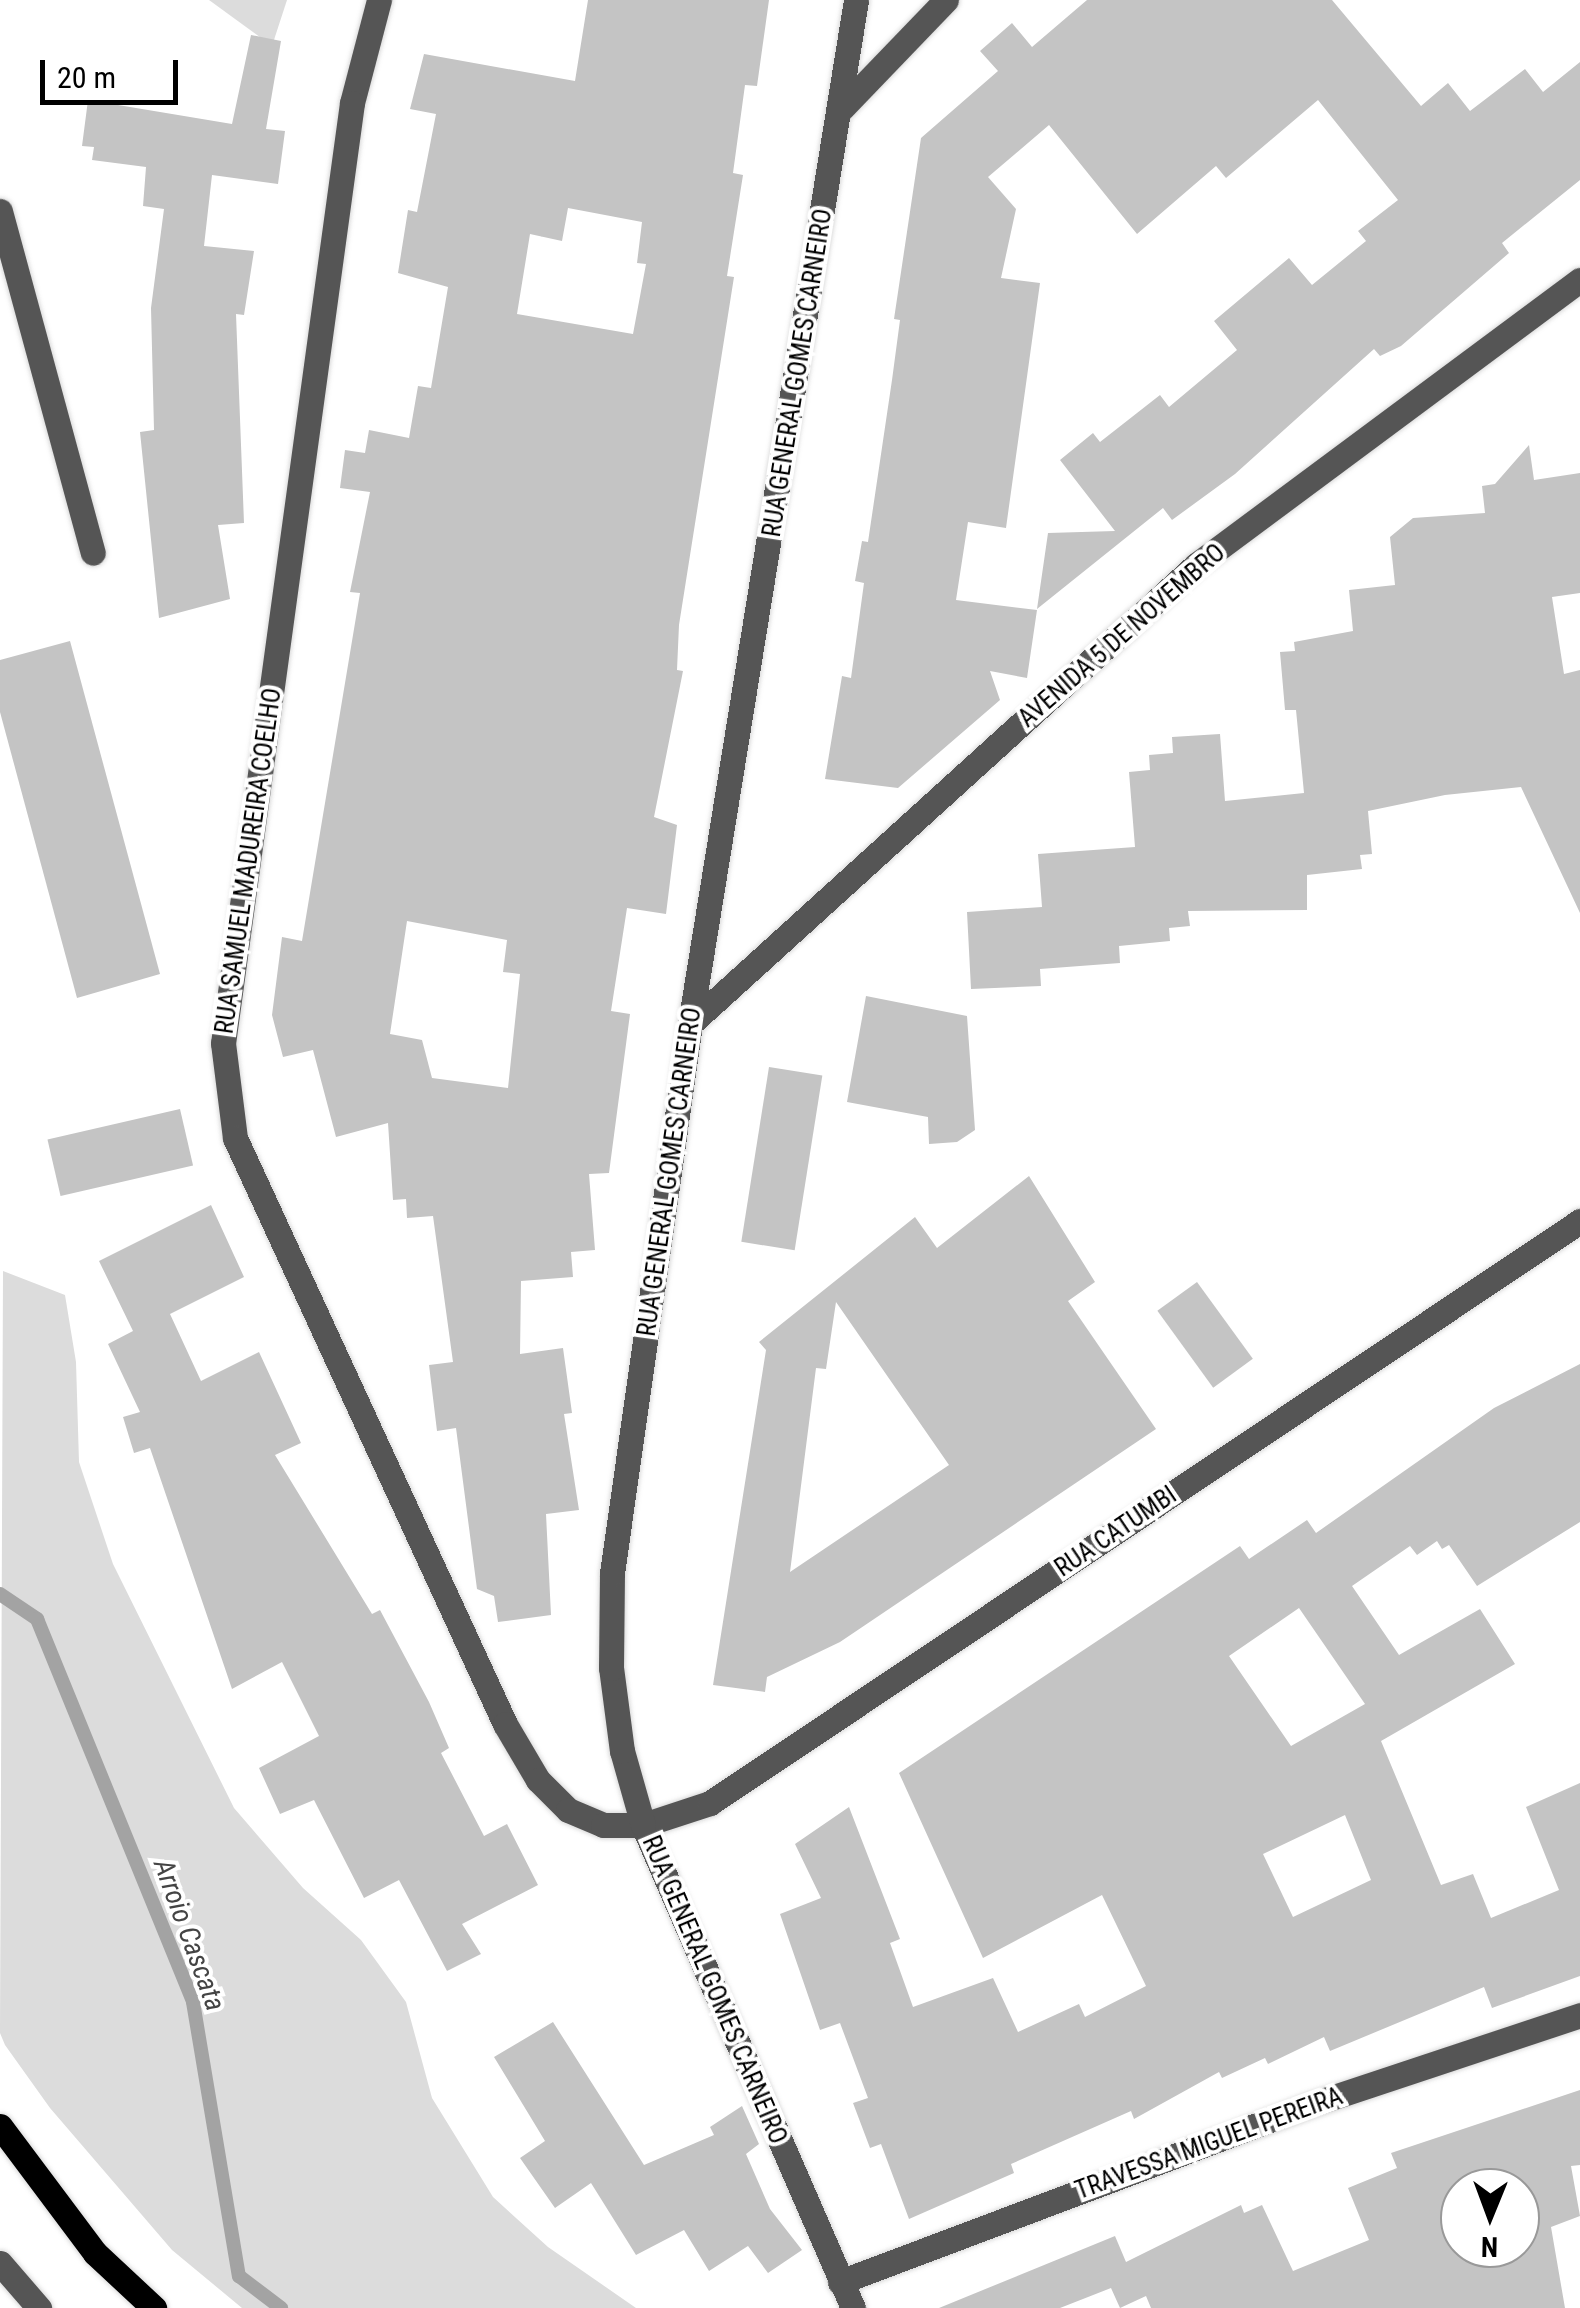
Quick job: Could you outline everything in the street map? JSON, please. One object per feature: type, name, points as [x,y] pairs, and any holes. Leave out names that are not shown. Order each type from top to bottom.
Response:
[{"type":"main road","points":[[0,2126],[95,2253],[154,2308]]},
{"type":"street","name":"RUA SAMUEL MADUREIRA COELHO","points":[[379,0],[352,104],[223,1043],[236,1138],[513,1738],[538,1780],[568,1810],[603,1826],[644,1826]]},
{"type":"street","name":"RUA GENERAL GOMES CARNEIRO","points":[[853,2308],[644,1826],[622,1751],[610,1668],[612,1573],[690,1024],[842,108],[856,0]]},
{"type":"street","points":[[842,108],[946,0]]},
{"type":"street","points":[[0,210],[93,553]]},
{"type":"street","name":"AVENIDA 5 DE NOVEMBRO","points":[[690,1024],[1196,566],[1580,280]]},
{"type":"street","name":"RUA CATUMBI","points":[[644,1826],[710,1803],[1580,1222]]},
{"type":"street","name":"TRAVESSA MIGUEL PEREIRA","points":[[840,2282],[1310,2105],[1580,2015]]},
{"type":"street","points":[[0,2263],[39,2308]]},
{"type":"shaded area","points":[[209,0],[287,0],[272,46]]},
{"type":"shaded area","points":[[3,1271],[65,1295],[76,1362],[79,1462],[113,1564],[234,1808],[303,1888],[361,1940],[406,2002],[432,2098],[493,2197],[548,2247],[636,2308],[242,2308],[172,2250],[50,2108],[5,2045],[0,2033]]},
{"type":"building","points":[[588,0],[769,0],[757,86],[745,85],[733,173],[743,175],[727,276],[734,277],[679,625],[677,670],[683,671],[654,817],[677,825],[666,914],[627,908],[611,1011],[630,1014],[609,1173],[589,1174],[595,1250],[571,1252],[573,1277],[521,1281],[520,1354],[563,1348],[572,1413],[564,1414],[579,1510],[546,1514],[551,1615],[498,1622],[494,1596],[477,1589],[456,1428],[437,1431],[429,1365],[453,1362],[433,1216],[407,1218],[406,1199],[393,1200],[388,1123],[336,1137],[313,1050],[283,1057],[272,1015],[282,937],[302,941],[360,593],[350,592],[370,492],[340,488],[345,450],[365,453],[369,430],[409,438],[418,386],[431,388],[448,287],[398,273],[408,210],[417,212],[436,114],[410,109],[424,54],[575,81]],"holes":[[[568,208],[642,222],[637,263],[646,264],[633,334],[517,314],[530,234],[562,241]],[[407,921],[507,940],[503,972],[520,974],[508,1088],[432,1078],[422,1040],[390,1034]]]},
{"type":"building","points":[[1087,0],[1332,0],[1421,106],[1448,83],[1470,111],[1525,69],[1543,92],[1580,62],[1580,180],[1502,243],[1509,253],[1401,346],[1380,356],[1374,349],[1235,474],[1172,520],[1163,508],[1037,609],[1048,533],[1115,531],[1060,460],[1093,433],[1100,442],[1160,395],[1169,407],[1237,350],[1214,321],[1289,258],[1312,285],[1366,241],[1358,231],[1398,200],[1318,100],[1226,178],[1216,166],[1137,234],[1049,125],[988,177],[1016,209],[1001,278],[1040,283],[1006,528],[968,522],[956,600],[1037,610],[1027,678],[990,671],[1000,700],[898,788],[825,779],[842,676],[851,678],[864,583],[855,581],[862,541],[868,542],[900,320],[894,319],[921,138],[998,71],[980,51],[1012,23],[1032,47]]},
{"type":"building","points":[[251,35],[281,41],[266,129],[285,131],[278,184],[212,175],[204,246],[254,251],[244,315],[236,314],[244,523],[218,525],[230,599],[159,618],[140,432],[154,430],[151,308],[164,209],[143,206],[146,167],[92,160],[94,147],[82,146],[88,100],[232,124]]},
{"type":"building","points":[[1529,445],[1534,480],[1580,473],[1580,593],[1552,597],[1564,674],[1580,670],[1580,913],[1521,787],[1445,795],[1368,811],[1372,854],[1360,855],[1362,869],[1307,875],[1307,910],[1188,911],[1190,926],[1169,928],[1170,941],[1119,946],[1120,963],[1040,969],[1041,986],[971,989],[967,912],[1042,907],[1038,854],[1135,847],[1129,772],[1150,770],[1149,755],[1173,753],[1172,737],[1220,734],[1225,801],[1304,793],[1296,710],[1285,710],[1280,652],[1295,651],[1294,642],[1353,631],[1349,590],[1395,585],[1390,537],[1413,518],[1485,513],[1482,486],[1495,484]]},
{"type":"building","points":[[70,641],[160,974],[77,998],[0,712],[0,660]]},
{"type":"building","points":[[866,996],[967,1016],[975,1130],[957,1142],[929,1144],[928,1117],[847,1102]]},
{"type":"building","points":[[769,1067],[822,1075],[795,1250],[741,1242]]},
{"type":"building","points":[[180,1109],[193,1166],[61,1196],[47,1140]]},
{"type":"building","points":[[1029,1176],[1095,1282],[1068,1301],[1156,1429],[840,1642],[767,1677],[765,1692],[713,1685],[766,1350],[759,1342],[915,1217],[937,1248]],"holes":[[[836,1302],[949,1465],[790,1572],[816,1368],[826,1369]]]},
{"type":"building","points":[[211,1205],[244,1277],[170,1314],[201,1381],[259,1352],[301,1443],[275,1455],[372,1614],[380,1610],[429,1702],[449,1748],[441,1753],[484,1836],[507,1824],[538,1885],[462,1924],[481,1954],[447,1971],[399,1880],[364,1898],[314,1800],[280,1814],[259,1768],[319,1736],[282,1662],[232,1689],[150,1448],[134,1453],[123,1417],[140,1412],[108,1344],[133,1331],[99,1261]]},
{"type":"building","points":[[1197,1282],[1253,1359],[1213,1388],[1157,1311]]},
{"type":"building","points":[[1580,1364],[1580,1522],[1477,1586],[1449,1545],[1442,1549],[1437,1541],[1417,1555],[1410,1546],[1352,1586],[1399,1655],[1480,1609],[1515,1664],[1381,1741],[1441,1885],[1473,1874],[1491,1918],[1559,1890],[1526,1807],[1580,1783],[1580,1976],[1492,2008],[1484,1987],[1330,2051],[1324,2037],[1268,2064],[1265,2058],[1222,2078],[1219,2072],[1134,2119],[1131,2111],[1011,2164],[1014,2173],[909,2219],[881,2144],[870,2148],[853,2103],[868,2098],[840,2023],[820,2030],[780,1914],[821,1898],[795,1844],[849,1807],[900,1939],[890,1943],[913,2007],[993,1978],[1018,2032],[1079,2004],[1085,2017],[1146,1986],[1102,1895],[983,1958],[899,1773],[1240,1546],[1249,1559],[1307,1520],[1316,1533],[1494,1408]],"holes":[[[1299,1608],[1365,1704],[1291,1746],[1229,1656]],[[1345,1815],[1371,1880],[1293,1917],[1263,1854]]]},
{"type":"building","points":[[553,2022],[644,2165],[714,2135],[710,2127],[742,2106],[759,2144],[746,2154],[770,2209],[802,2250],[768,2273],[748,2246],[709,2271],[684,2230],[636,2255],[591,2183],[555,2208],[520,2158],[545,2141],[494,2057]]},
{"type":"building","points":[[1580,2090],[1580,2165],[1571,2166],[1580,2216],[1551,2227],[1565,2308],[1151,2308],[1146,2296],[1120,2308],[1111,2288],[1060,2308],[939,2308],[1115,2236],[1126,2262],[1241,2205],[1244,2213],[1262,2205],[1293,2271],[1369,2240],[1348,2188],[1397,2168],[1391,2153]]},
{"type":"waterway","name":"Arroio Cascata","points":[[0,1594],[37,1619],[193,2002],[239,2276],[281,2308]]}]
